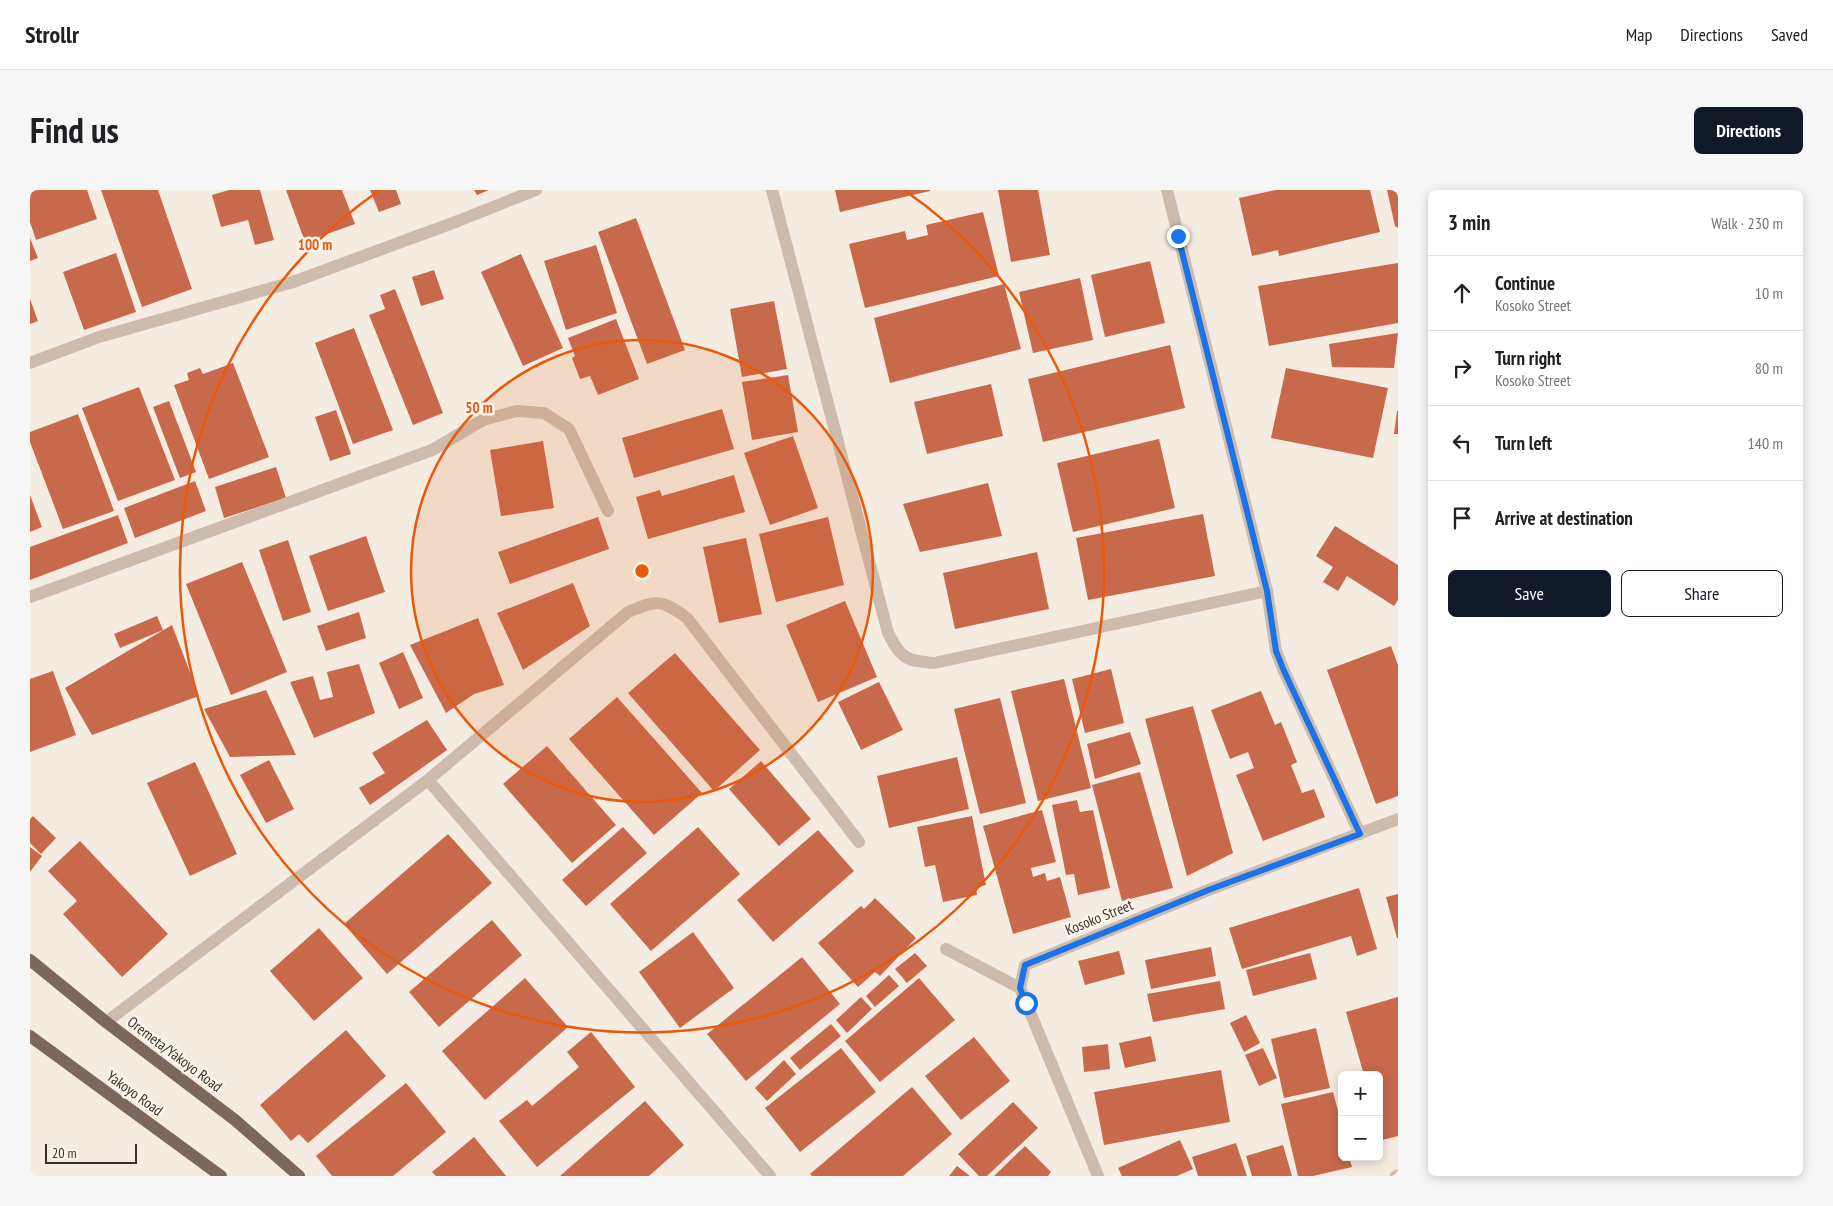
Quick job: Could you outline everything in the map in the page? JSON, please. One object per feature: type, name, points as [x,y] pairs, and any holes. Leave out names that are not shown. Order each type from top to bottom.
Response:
[{"type":"main road","name":"Oremeta/Yakoyo Road","points":[[30,960],[106,1022],[235,1120],[298,1176]]},
{"type":"main road","name":"Yakoyo Road","points":[[30,1036],[215,1175]]},
{"type":"street","points":[[30,363],[99,337],[293,282],[536,190]]},
{"type":"street","points":[[772,190],[888,632],[898,652],[912,662],[934,664],[1267,591]]},
{"type":"street","points":[[1167,190],[1267,591],[1276,651],[1360,834]]},
{"type":"street","points":[[30,597],[432,450],[483,420],[517,411],[544,414],[569,429],[608,511]]},
{"type":"street","points":[[106,1022],[428,780],[628,612],[651,603],[671,606],[687,618],[860,842]]},
{"type":"street","points":[[428,780],[770,1176]]},
{"type":"street","name":"Kosoko Street","points":[[1020,988],[1025,965],[1211,889],[1398,819]]},
{"type":"street","points":[[946,949],[1020,988],[1098,1176]]},
{"type":"building","points":[[30,190],[87,190],[97,219],[36,240],[30,222]]},
{"type":"building","points":[[101,190],[158,190],[192,289],[142,307]]},
{"type":"building","points":[[229,190],[260,190],[274,240],[255,245],[248,220],[221,227],[212,195]]},
{"type":"building","points":[[286,190],[342,190],[355,224],[305,242]]},
{"type":"building","points":[[370,190],[396,190],[401,204],[379,212]]},
{"type":"building","points":[[474,190],[489,190],[477,195]]},
{"type":"building","points":[[835,190],[930,190],[930,191],[840,212]]},
{"type":"building","points":[[998,190],[1038,190],[1050,255],[1011,262]]},
{"type":"building","points":[[1276,190],[1370,190],[1380,232],[1279,256],[1278,250],[1252,256],[1239,198]]},
{"type":"building","points":[[1387,190],[1398,190],[1398,228],[1395,226]]},
{"type":"building","points":[[983,212],[999,276],[865,308],[849,244],[905,231],[907,240],[928,235],[926,225]]},
{"type":"building","points":[[636,218],[685,350],[647,364],[598,232]]},
{"type":"building","points":[[30,238],[38,258],[30,261]]},
{"type":"building","points":[[596,245],[617,313],[566,330],[544,261]]},
{"type":"building","points":[[116,253],[136,312],[84,330],[63,272]]},
{"type":"building","points":[[521,254],[563,348],[523,366],[481,272]]},
{"type":"building","points":[[1150,261],[1165,323],[1105,337],[1091,275]]},
{"type":"building","points":[[1398,263],[1398,323],[1269,346],[1258,286]]},
{"type":"building","points":[[434,270],[444,299],[421,306],[412,277]]},
{"type":"building","points":[[1080,278],[1093,340],[1033,353],[1019,292]]},
{"type":"building","points":[[1004,284],[1021,349],[890,383],[874,318]]},
{"type":"building","points":[[395,289],[443,413],[413,425],[369,315],[385,309],[380,295]]},
{"type":"building","points":[[30,299],[38,321],[30,324]]},
{"type":"building","points":[[774,301],[787,369],[742,377],[730,309]]},
{"type":"building","points":[[616,319],[639,379],[598,395],[590,376],[580,379],[572,358],[575,356],[568,338]]},
{"type":"building","points":[[354,328],[393,430],[353,444],[315,343]]},
{"type":"building","points":[[1398,333],[1394,368],[1332,367],[1329,344]]},
{"type":"building","points":[[1170,345],[1185,408],[1043,442],[1028,379]]},
{"type":"building","points":[[233,363],[269,457],[209,479],[174,385],[189,380],[187,373],[200,368],[203,374]]},
{"type":"building","points":[[1286,368],[1388,388],[1373,458],[1271,438]]},
{"type":"building","points":[[788,375],[798,432],[752,440],[742,382]]},
{"type":"building","points":[[991,384],[1003,436],[927,454],[914,402]]},
{"type":"building","points":[[139,387],[175,480],[118,501],[82,408]]},
{"type":"building","points":[[169,401],[196,472],[180,478],[153,407]]},
{"type":"building","points":[[722,409],[734,449],[634,478],[622,438]]},
{"type":"building","points":[[336,410],[351,454],[330,461],[315,417]]},
{"type":"building","points":[[1397,411],[1398,434],[1394,434]]},
{"type":"building","points":[[78,414],[114,511],[63,529],[30,442],[30,432]]},
{"type":"building","points":[[793,436],[818,508],[770,525],[744,453]]},
{"type":"building","points":[[1159,439],[1175,508],[1073,532],[1057,463]]},
{"type":"building","points":[[543,441],[554,508],[501,516],[490,450]]},
{"type":"building","points":[[276,467],[286,498],[224,518],[215,487]]},
{"type":"building","points":[[734,475],[745,512],[648,539],[636,497],[660,490],[662,496]]},
{"type":"building","points":[[195,481],[206,511],[135,538],[124,508]]},
{"type":"building","points":[[988,483],[1002,536],[920,552],[903,504]]},
{"type":"building","points":[[30,495],[42,527],[30,532]]},
{"type":"building","points":[[1203,514],[1215,576],[1088,600],[1076,538]]},
{"type":"building","points":[[118,515],[128,543],[30,580],[30,547]]},
{"type":"building","points":[[598,517],[609,549],[510,584],[498,552]]},
{"type":"building","points":[[828,517],[844,585],[776,602],[759,534]]},
{"type":"building","points":[[1335,526],[1398,565],[1398,600],[1394,606],[1347,576],[1338,591],[1323,582],[1333,567],[1316,556]]},
{"type":"building","points":[[366,536],[385,592],[328,611],[309,556]]},
{"type":"building","points":[[746,538],[762,614],[719,623],[703,547]]},
{"type":"building","points":[[288,540],[311,612],[283,621],[259,550]]},
{"type":"building","points":[[1037,552],[1049,609],[955,629],[943,573]]},
{"type":"building","points":[[242,562],[287,672],[231,695],[186,584]]},
{"type":"building","points":[[573,583],[590,626],[523,670],[497,613]]},
{"type":"building","points":[[845,601],[877,677],[818,702],[786,625]]},
{"type":"building","points":[[359,612],[366,638],[326,651],[317,626]]},
{"type":"building","points":[[157,616],[163,630],[120,648],[114,634]]},
{"type":"building","points":[[478,618],[504,685],[474,694],[446,713],[410,645]]},
{"type":"building","points":[[172,625],[199,696],[92,735],[65,688]]},
{"type":"building","points":[[1391,646],[1398,665],[1398,796],[1376,804],[1327,670]]},
{"type":"building","points":[[403,652],[423,698],[399,709],[379,663]]},
{"type":"building","points":[[675,653],[760,750],[714,791],[628,693]]},
{"type":"building","points":[[359,664],[375,713],[314,738],[290,682],[313,676],[320,700],[333,697],[327,672]]},
{"type":"building","points":[[1111,669],[1124,723],[1085,733],[1072,679]]},
{"type":"building","points":[[53,671],[76,735],[30,752],[30,679]]},
{"type":"building","points":[[1064,679],[1091,788],[1038,801],[1011,691]]},
{"type":"building","points":[[879,682],[903,730],[861,750],[838,702]]},
{"type":"building","points":[[266,690],[296,755],[230,757],[204,709]]},
{"type":"building","points":[[1261,691],[1275,725],[1281,722],[1297,762],[1291,765],[1302,793],[1314,789],[1325,817],[1263,841],[1236,775],[1254,768],[1248,752],[1230,759],[1211,710]]},
{"type":"building","points":[[617,697],[702,793],[654,835],[569,739]]},
{"type":"building","points":[[1000,698],[1026,803],[980,814],[954,709]]},
{"type":"building","points":[[1193,706],[1233,853],[1187,876],[1145,719]]},
{"type":"building","points":[[427,720],[447,750],[370,805],[359,788],[385,773],[372,753]]},
{"type":"building","points":[[1130,732],[1141,764],[1095,779],[1087,744]]},
{"type":"building","points":[[547,746],[616,825],[572,863],[503,784]]},
{"type":"building","points":[[957,757],[969,809],[889,828],[877,776]]},
{"type":"building","points":[[269,760],[294,809],[266,823],[240,775]]},
{"type":"building","points":[[761,761],[811,819],[779,846],[729,789]]},
{"type":"building","points":[[195,762],[237,854],[190,876],[147,783]]},
{"type":"building","points":[[1140,772],[1173,888],[1122,901],[1092,785]]},
{"type":"building","points":[[1077,800],[1080,812],[1093,810],[1110,888],[1078,895],[1074,874],[1066,875],[1052,805]]},
{"type":"building","points":[[1042,810],[1056,862],[1031,868],[1033,877],[1045,873],[1047,881],[1060,877],[1071,917],[1013,934],[983,826]]},
{"type":"building","points":[[33,816],[56,838],[41,854],[30,843],[30,819]]},
{"type":"building","points":[[972,816],[986,885],[976,888],[977,895],[943,902],[935,865],[925,867],[917,827]]},
{"type":"building","points":[[623,827],[647,853],[586,906],[562,880]]},
{"type":"building","points":[[698,827],[740,874],[651,951],[610,904]]},
{"type":"building","points":[[818,830],[854,871],[773,942],[737,900]]},
{"type":"building","points":[[448,834],[492,883],[387,974],[344,924]]},
{"type":"building","points":[[80,841],[168,934],[122,977],[63,914],[77,901],[48,871]]},
{"type":"building","points":[[30,847],[42,856],[30,872]]},
{"type":"building","points":[[1359,888],[1377,949],[1357,956],[1351,936],[1242,969],[1229,928]]},
{"type":"building","points":[[1398,894],[1398,938],[1397,938],[1386,897]]},
{"type":"building","points":[[875,898],[916,938],[880,976],[875,972],[858,987],[818,943],[861,906],[864,909]]},
{"type":"building","points":[[492,920],[522,955],[439,1027],[409,992]]},
{"type":"building","points":[[319,928],[363,978],[314,1021],[270,971]]},
{"type":"building","points":[[693,932],[734,988],[680,1028],[639,972]]},
{"type":"building","points":[[1211,947],[1216,976],[1151,989],[1145,960]]},
{"type":"building","points":[[1119,951],[1125,974],[1085,985],[1078,961]]},
{"type":"building","points":[[915,953],[927,966],[907,983],[895,969]]},
{"type":"building","points":[[1310,953],[1317,979],[1253,996],[1246,970]]},
{"type":"building","points":[[802,957],[840,1004],[746,1081],[707,1034]]},
{"type":"building","points":[[889,975],[899,986],[875,1007],[866,996]]},
{"type":"building","points":[[525,978],[568,1027],[485,1100],[442,1051]]},
{"type":"building","points":[[919,978],[955,1020],[880,1082],[845,1041]]},
{"type":"building","points":[[1220,981],[1225,1009],[1153,1022],[1147,994]]},
{"type":"building","points":[[861,997],[872,1009],[847,1033],[836,1020]]},
{"type":"building","points":[[1398,997],[1398,1136],[1383,1140],[1383,1071],[1363,1071],[1346,1012]]},
{"type":"building","points":[[1246,1015],[1260,1043],[1244,1052],[1230,1023]]},
{"type":"building","points":[[831,1024],[841,1036],[800,1070],[790,1058]]},
{"type":"building","points":[[1316,1028],[1330,1088],[1284,1098],[1271,1039]]},
{"type":"building","points":[[346,1030],[386,1076],[308,1143],[299,1134],[291,1141],[260,1105]]},
{"type":"building","points":[[591,1032],[635,1087],[537,1167],[499,1121],[527,1100],[532,1106],[579,1067],[567,1052]]},
{"type":"building","points":[[1151,1036],[1156,1061],[1125,1068],[1119,1043]]},
{"type":"building","points":[[974,1037],[1010,1081],[961,1120],[925,1076]]},
{"type":"building","points":[[1108,1044],[1110,1069],[1084,1072],[1082,1047]]},
{"type":"building","points":[[841,1048],[876,1092],[800,1152],[765,1108]]},
{"type":"building","points":[[1263,1048],[1277,1078],[1259,1086],[1245,1055]]},
{"type":"building","points":[[784,1060],[796,1074],[767,1101],[755,1088]]},
{"type":"building","points":[[1221,1070],[1230,1122],[1104,1145],[1094,1092]]},
{"type":"building","points":[[406,1083],[446,1132],[393,1176],[332,1176],[316,1156]]},
{"type":"building","points":[[912,1087],[952,1134],[903,1176],[812,1176],[810,1174]]},
{"type":"building","points":[[1333,1092],[1338,1111],[1338,1161],[1350,1161],[1352,1167],[1313,1176],[1298,1176],[1281,1104]]},
{"type":"building","points":[[645,1101],[684,1145],[649,1176],[560,1176]]},
{"type":"building","points":[[1013,1102],[1038,1128],[987,1176],[979,1176],[958,1154]]},
{"type":"building","points":[[474,1137],[506,1176],[436,1176],[432,1172]]},
{"type":"building","points":[[1180,1140],[1193,1169],[1177,1176],[1122,1176],[1118,1168]]},
{"type":"building","points":[[1236,1143],[1247,1176],[1198,1176],[1192,1157]]},
{"type":"building","points":[[1283,1145],[1292,1176],[1252,1176],[1246,1156]]},
{"type":"building","points":[[1025,1146],[1051,1172],[1048,1176],[994,1176]]},
{"type":"building","points":[[957,1166],[970,1176],[949,1176]]},
{"type":"route","points":[[1026,1003],[1020,988],[1025,965],[1211,889],[1360,834],[1276,651],[1267,591],[1178,236]]}]
